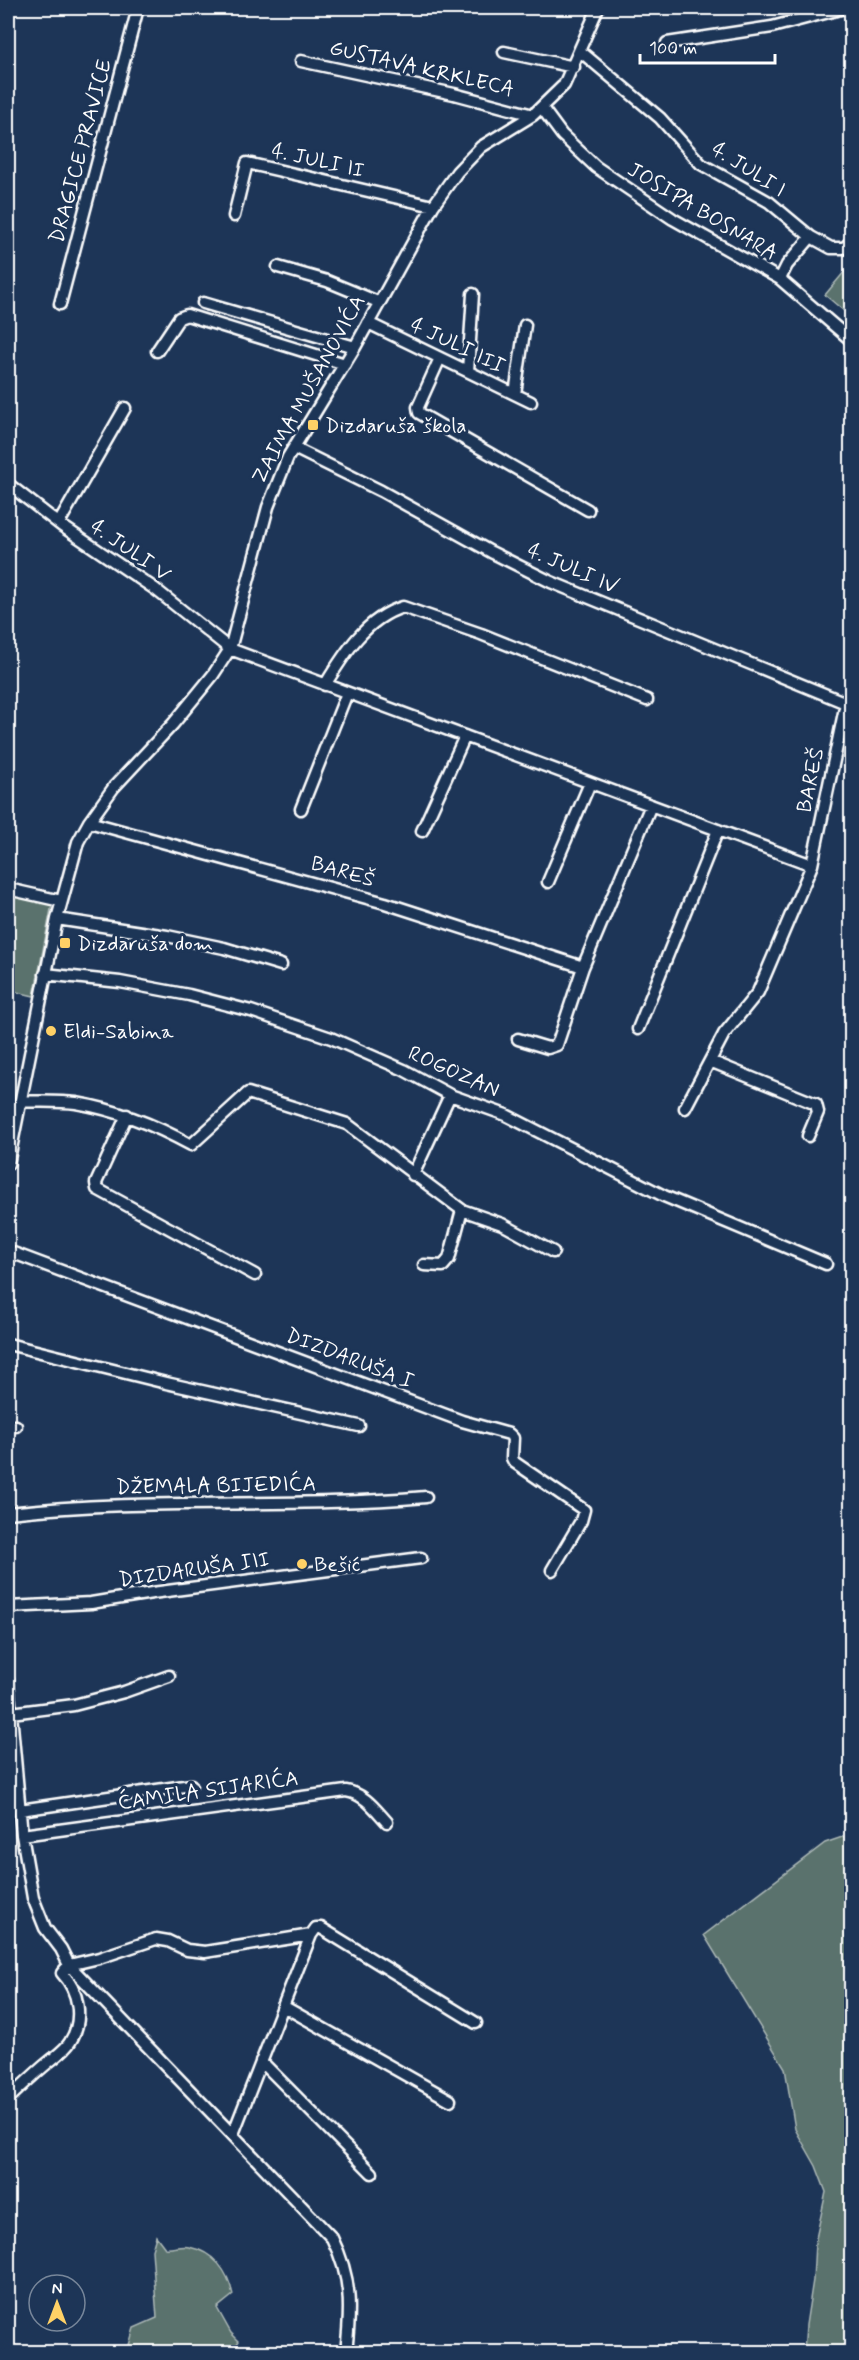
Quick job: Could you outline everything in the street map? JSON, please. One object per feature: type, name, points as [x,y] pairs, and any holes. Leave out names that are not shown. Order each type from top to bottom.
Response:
[{"type":"street","name":"DRAGICE PRAVICE","points":[[60,304],[138,8]]},
{"type":"street","name":"ZAIMA MUŠANOVIĆA","points":[[8,1164],[45,974],[61,901],[78,842],[114,787],[172,724],[213,675],[230,649],[270,500],[294,448],[355,347],[433,206],[457,172],[482,147],[537,111],[564,85],[574,67],[598,8]]},
{"type":"street","points":[[667,43],[772,27],[816,12],[844,8]]},
{"type":"street","name":"4. JULI I","points":[[580,51],[660,118],[701,164],[769,202],[811,237],[835,249],[844,248],[852,241]]},
{"type":"street","points":[[504,52],[574,67]]},
{"type":"street","name":"GUSTAVA KRKLECA","points":[[301,61],[537,111]]},
{"type":"street","name":"JOSIPA BOSNARA","points":[[537,111],[576,150],[622,186],[673,219],[780,279],[852,341]]},
{"type":"street","name":"4. JULI II","points":[[234,216],[247,163],[433,206]]},
{"type":"street","points":[[780,279],[787,265],[811,237]]},
{"type":"street","points":[[278,267],[327,281],[378,302]]},
{"type":"street","points":[[468,372],[473,294]]},
{"type":"street","points":[[203,303],[355,347]]},
{"type":"street","points":[[157,351],[179,318],[187,315],[345,364]]},
{"type":"street","name":"4 JULI III","points":[[368,323],[531,402]]},
{"type":"street","points":[[515,394],[525,325]]},
{"type":"street","points":[[440,358],[420,403],[419,413],[588,510]]},
{"type":"street","points":[[59,523],[125,408]]},
{"type":"street","name":"4. JULI IV","points":[[294,448],[381,491],[491,552],[551,582],[849,701]]},
{"type":"street","name":"4. JULI V","points":[[8,484],[59,523],[154,589],[230,649]]},
{"type":"street","points":[[325,685],[346,650],[357,638],[371,626],[403,607],[481,634],[647,700]]},
{"type":"street","points":[[230,649],[812,865]]},
{"type":"street","points":[[301,809],[347,693]]},
{"type":"street","name":"BAREŠ","points":[[685,1108],[724,1034],[758,992],[812,865],[849,701]]},
{"type":"street","points":[[422,831],[465,736]]},
{"type":"street","points":[[548,882],[590,783]]},
{"type":"street","points":[[518,1039],[548,1048],[557,1045],[583,967],[651,805]]},
{"type":"street","name":"BAREŠ","points":[[89,822],[386,903],[583,967]]},
{"type":"street","points":[[638,1029],[718,830]]},
{"type":"street","points":[[8,889],[61,901]]},
{"type":"street","points":[[57,919],[167,936],[224,948],[281,965]]},
{"type":"street","name":"ROGOZAN","points":[[45,974],[120,982],[189,995],[251,1011],[331,1038],[404,1070],[450,1095],[506,1115],[664,1196],[826,1264]]},
{"type":"street","points":[[710,1061],[816,1104],[818,1112],[808,1136]]},
{"type":"street","points":[[20,1101],[75,1103],[127,1115],[159,1128],[191,1145],[248,1093],[347,1124],[462,1210],[502,1224],[553,1252]]},
{"type":"street","points":[[413,1175],[450,1095]]},
{"type":"street","points":[[127,1115],[96,1183],[97,1189],[255,1275]]},
{"type":"street","points":[[424,1265],[442,1266],[448,1259],[462,1210]]},
{"type":"street","name":"DIZDARUŠA I","points":[[8,1251],[462,1421],[509,1434],[513,1438],[512,1458],[514,1462],[584,1510],[581,1521],[552,1570]]},
{"type":"street","points":[[8,1344],[166,1383],[359,1426]]},
{"type":"street","name":"DŽEMALA BIJEDIĆA","points":[[8,1513],[195,1503],[378,1501],[426,1497]]},
{"type":"street","name":"DIZDARUŠA III","points":[[8,1606],[91,1604],[152,1593],[421,1557]]},
{"type":"street","points":[[11,1713],[74,1706],[169,1676]]},
{"type":"street","points":[[8,1681],[22,1835],[33,1898],[45,1928],[61,1949],[69,1965],[332,2238],[346,2269],[349,2288],[346,2352]]},
{"type":"street","name":"ĆAMILA SIJARIĆA","points":[[20,1810],[191,1785]]},
{"type":"street","name":"ĆAMILA SIJARIĆA","points":[[22,1835],[346,1791],[363,1797],[387,1822]]},
{"type":"street","points":[[233,2134],[311,1935],[316,1928],[321,1928],[476,2023]]},
{"type":"street","points":[[8,2098],[70,2044],[78,2024],[78,2008],[75,1992],[69,1980],[62,1973],[69,1965],[99,1958],[156,1939],[168,1941],[187,1950],[205,1952],[311,1935]]},
{"type":"street","points":[[283,2006],[450,2100]]},
{"type":"street","points":[[261,2061],[372,2173]]},
{"type":"green space","points":[[845,271],[851,276],[851,317],[825,295]]},
{"type":"green space","points":[[8,895],[52,904],[34,996],[8,990]]},
{"type":"green space","points":[[851,1834],[851,2352],[804,2352],[815,2243],[826,2192],[816,2166],[795,2129],[785,2068],[704,1935],[825,1843]]},
{"type":"green space","points":[[156,2236],[165,2248],[186,2247],[206,2253],[213,2258],[228,2278],[233,2295],[217,2308],[231,2333],[239,2341],[231,2352],[163,2352],[161,2346],[147,2349],[146,2352],[127,2352],[134,2328],[157,2318],[152,2250]]},
{"type":"place","name":"Dizdaruša škola","points":[[313,425]]},
{"type":"place","name":"Dizdaruša dom","points":[[65,943]]},
{"type":"place","name":"Eldi-Sabina","points":[[51,1031]]},
{"type":"place","name":"Bešić","points":[[302,1564]]}]
